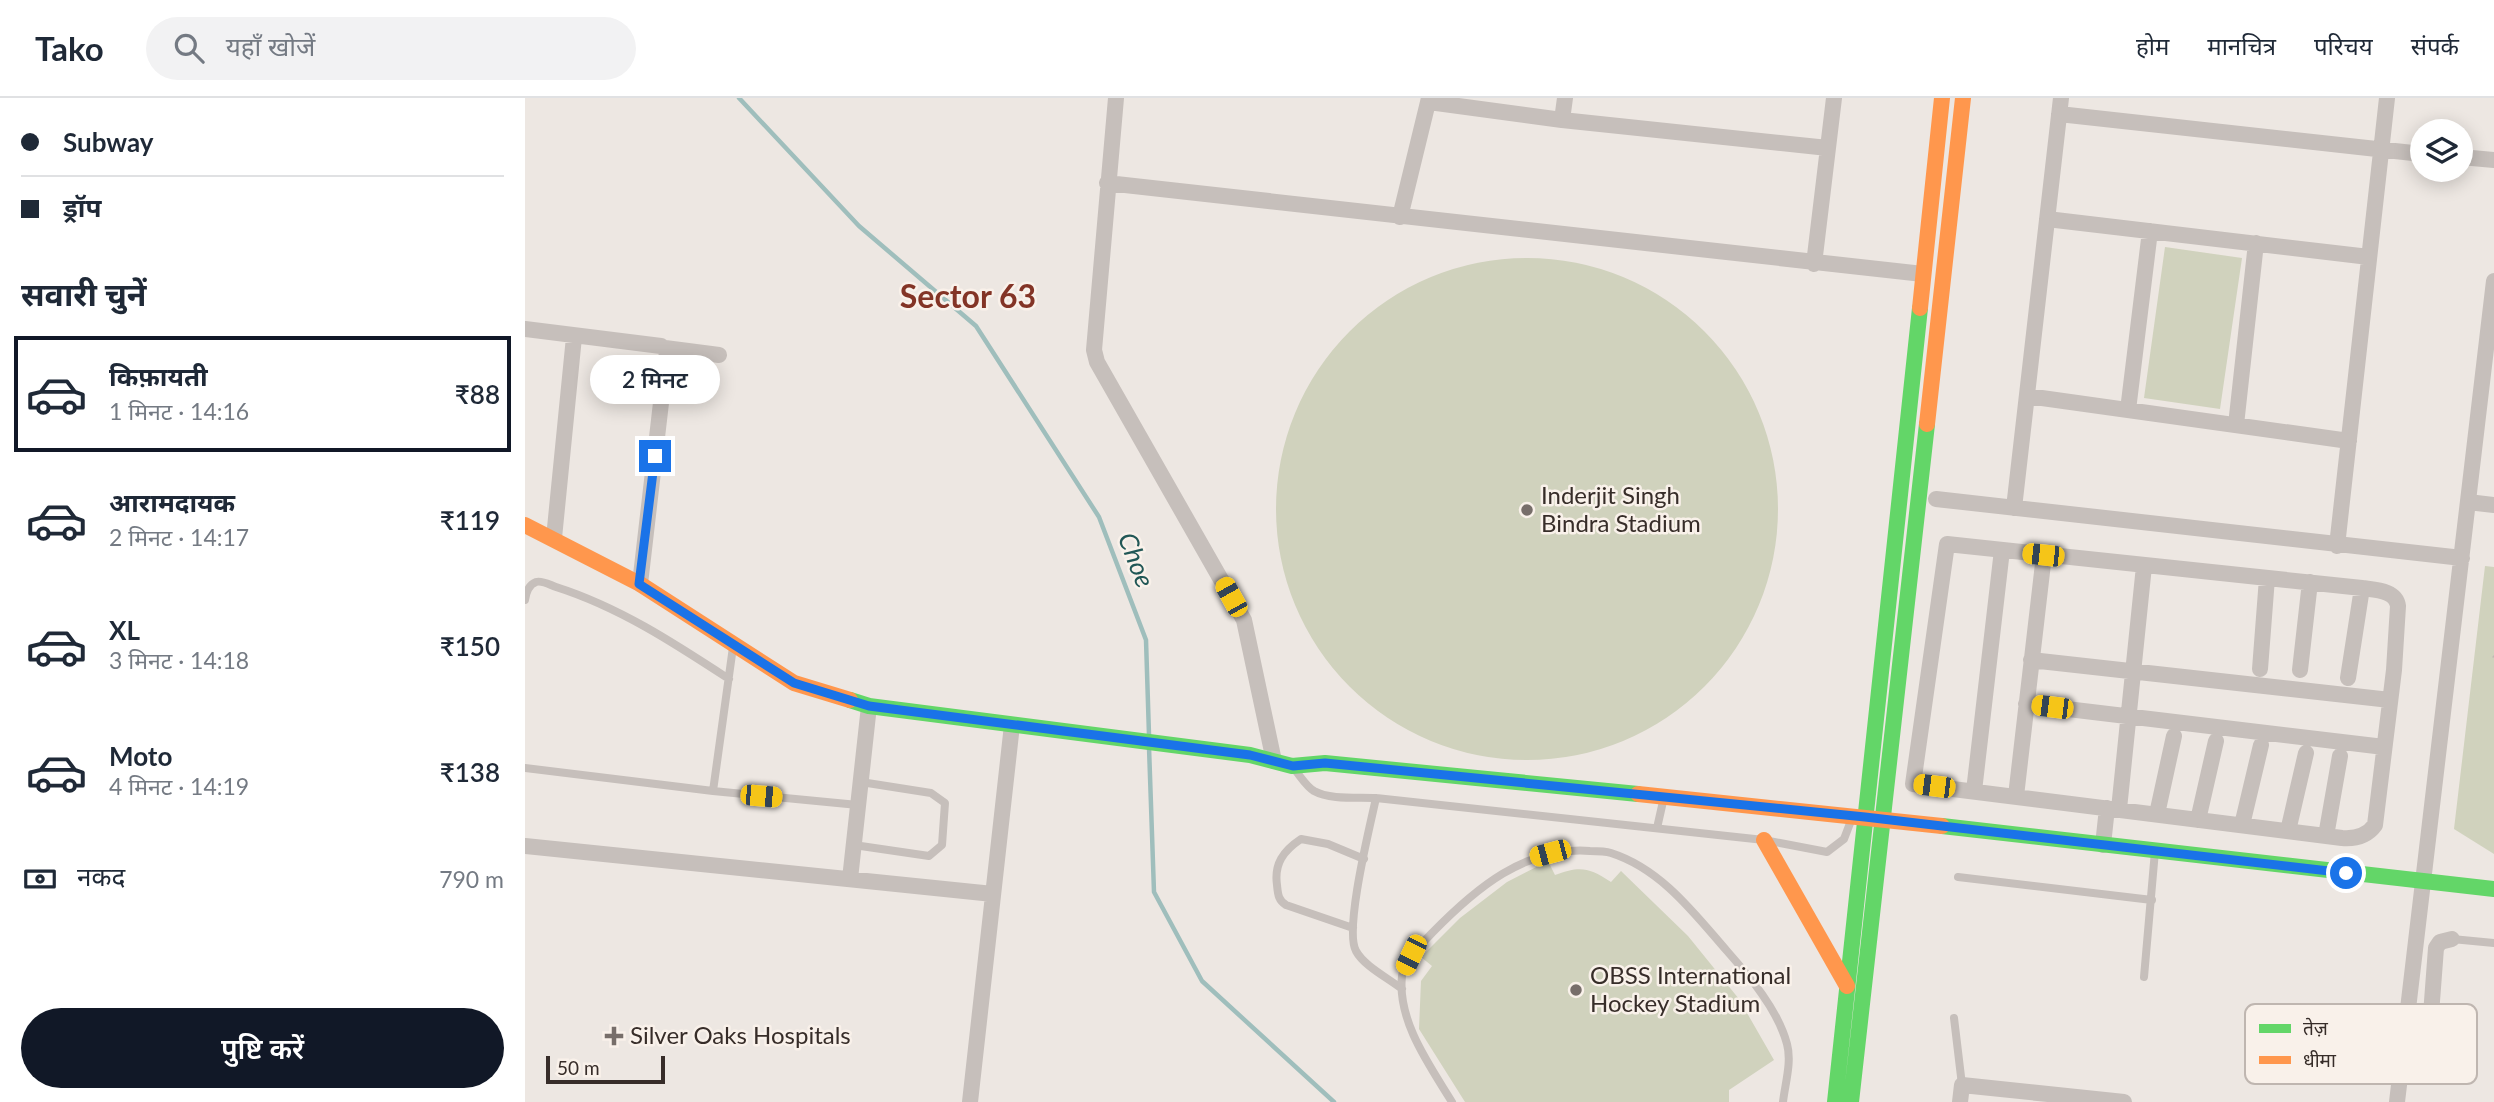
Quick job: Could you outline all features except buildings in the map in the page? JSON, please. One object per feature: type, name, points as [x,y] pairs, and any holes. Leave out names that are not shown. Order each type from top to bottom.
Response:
[{"type":"main road","points":[[1835,1102],[1847,986],[1859,816],[1942,98]]},
{"type":"main road","points":[[1851,1102],[1963,98]]},
{"type":"main road","points":[[525,526],[554,538],[639,584],[794,683],[869,706],[1250,755],[1293,766],[1325,763],[1664,796],[2494,889]]},
{"type":"main road","points":[[1764,840],[1847,986]]},
{"type":"street","points":[[1116,98],[1094,340],[1097,362],[1244,620],[1274,761]]},
{"type":"street","points":[[1562,120],[1565,98]]},
{"type":"street","points":[[1814,264],[1834,98]]},
{"type":"street","points":[[2337,546],[2386,98]]},
{"type":"street","points":[[1400,217],[1429,100],[1562,120],[1828,148]]},
{"type":"street","points":[[2014,508],[2060,106],[2410,153]]},
{"type":"street","points":[[2473,158],[2494,160]]},
{"type":"street","points":[[1107,183],[1814,264],[1923,274]]},
{"type":"street","points":[[2047,219],[2369,257]]},
{"type":"street","points":[[2128,410],[2150,231]]},
{"type":"street","points":[[2237,425],[2256,243]]},
{"type":"street","points":[[2409,1004],[2494,281]]},
{"type":"street","points":[[525,330],[719,355]]},
{"type":"street","points":[[554,538],[574,337]]},
{"type":"street","points":[[639,584],[667,355],[665,348]]},
{"type":"street","points":[[2027,396],[2349,441]]},
{"type":"street","points":[[1936,499],[2462,558]]},
{"type":"street","points":[[2467,502],[2494,505]]},
{"type":"street","points":[[1947,544],[2002,551],[2362,588],[2385,592],[2397,600],[2390,700],[2375,825],[2365,835],[2351,838],[2326,836],[1913,784],[1947,544]]},
{"type":"street","points":[[1974,791],[2002,551]]},
{"type":"street","points":[[2015,796],[2043,555]]},
{"type":"street","points":[[2103,845],[2113,808],[2128,716],[2144,566]]},
{"type":"street","points":[[2260,669],[2267,578]]},
{"type":"street","points":[[2300,670],[2310,582]]},
{"type":"street","points":[[2348,678],[2362,588]]},
{"type":"street","points":[[2032,660],[2390,700]]},
{"type":"street","points":[[2026,704],[2384,747]]},
{"type":"street","points":[[850,879],[869,706]]},
{"type":"street","points":[[970,1102],[1012,725]]},
{"type":"street","points":[[2157,814],[2174,736]]},
{"type":"street","points":[[2198,820],[2216,741]]},
{"type":"street","points":[[2242,825],[2260,746]]},
{"type":"street","points":[[2288,831],[2306,752]]},
{"type":"street","points":[[2326,836],[2340,757]]},
{"type":"street","points":[[525,846],[993,894]]},
{"type":"street","points":[[2432,1004],[2436,948],[2440,942],[2452,939]]},
{"type":"street","points":[[2397,1102],[2399,1084]]},
{"type":"street","points":[[1961,1094],[2124,1102]]},
{"type":"lane","points":[[525,600],[528,589],[533,583],[540,581],[576,593],[640,623],[729,679]]},
{"type":"lane","points":[[713,791],[733,644]]},
{"type":"lane","points":[[1293,766],[1306,784],[1325,795],[1376,798],[1764,840],[1827,852],[1844,839],[1859,816]]},
{"type":"lane","points":[[525,768],[858,805]]},
{"type":"lane","points":[[854,845],[929,856],[942,845],[945,803],[939,797],[932,793],[861,782]]},
{"type":"lane","points":[[1657,828],[1664,796]]},
{"type":"lane","points":[[1376,798],[1352,940],[1357,953],[1402,989]]},
{"type":"lane","points":[[1353,928],[1286,905],[1278,896],[1275,872],[1279,861],[1301,838],[1328,844],[1364,859]]},
{"type":"lane","points":[[1452,1102],[1416,1040],[1402,1003],[1402,973],[1411,955],[1475,892],[1505,871],[1534,858],[1567,849],[1609,852],[1638,864],[1663,881],[1717,939],[1774,1014],[1788,1045],[1783,1102]]},
{"type":"lane","points":[[2144,977],[2155,851]]},
{"type":"lane","points":[[1958,877],[2152,900]]},
{"type":"lane","points":[[2452,939],[2494,943]]},
{"type":"lane","points":[[1954,1018],[1961,1094]]},
{"type":"green space","points":[[2165,247],[2242,258],[2220,409],[2144,398]]},
{"type":"green space","name":"Inderjit Singh Bindra Stadium","points":[[1527,258],[1576,263],[1623,277],[1666,301],[1704,332],[1735,370],[1759,413],[1773,460],[1778,509],[1773,558],[1759,605],[1735,648],[1704,686],[1666,717],[1623,741],[1576,755],[1527,760],[1478,755],[1431,741],[1388,717],[1350,686],[1319,648],[1295,605],[1281,558],[1276,509],[1281,460],[1295,413],[1319,370],[1350,332],[1388,301],[1431,277],[1478,263]]},
{"type":"green space","points":[[2485,566],[2494,567],[2494,854],[2454,829]]},
{"type":"green space","name":"OBSS International Hockey Stadium","points":[[1548,861],[1555,875],[1578,869],[1596,873],[1611,882],[1621,871],[1688,936],[1739,999],[1774,1060],[1729,1090],[1729,1102],[1465,1102],[1419,1029],[1421,981],[1432,966],[1421,957],[1460,918],[1507,882]]},
{"type":"waterway","name":"Choe","points":[[739,98],[859,226],[976,326],[1099,517],[1146,640],[1149,735]]},
{"type":"waterway","name":"Choe","points":[[1149,747],[1154,892],[1202,981],[1334,1102]]},
{"type":"traffic: fast","points":[[1835,1102],[1920,308]]},
{"type":"traffic: fast","points":[[1851,1102],[1927,424]]},
{"type":"traffic: fast","points":[[850,700],[869,706],[1250,755],[1292,766],[1325,763],[1638,794]]},
{"type":"traffic: fast","points":[[1942,826],[2494,889]]},
{"type":"traffic: slow","points":[[1920,308],[1942,98]]},
{"type":"traffic: slow","points":[[1927,424],[1963,98]]},
{"type":"traffic: slow","points":[[525,525],[640,584],[794,683],[850,700]]},
{"type":"traffic: slow","points":[[1638,794],[1942,826]]},
{"type":"traffic: slow","points":[[1764,840],[1847,986]]},
{"type":"place","name":"Inderjit Singh Bindra Stadium","points":[[1527,510]]},
{"type":"place","name":"OBSS International Hockey Stadium","points":[[1576,990]]},
{"type":"place","name":"Silver Oaks Hospitals","points":[[614,1036]]},
{"type":"district","name":"Sector 63","points":[[968,297]]},
{"type":"route","points":[[655,456],[639,584],[794,683],[869,706],[1250,755],[1293,766],[1325,763],[1664,796],[2346,873]]}]
